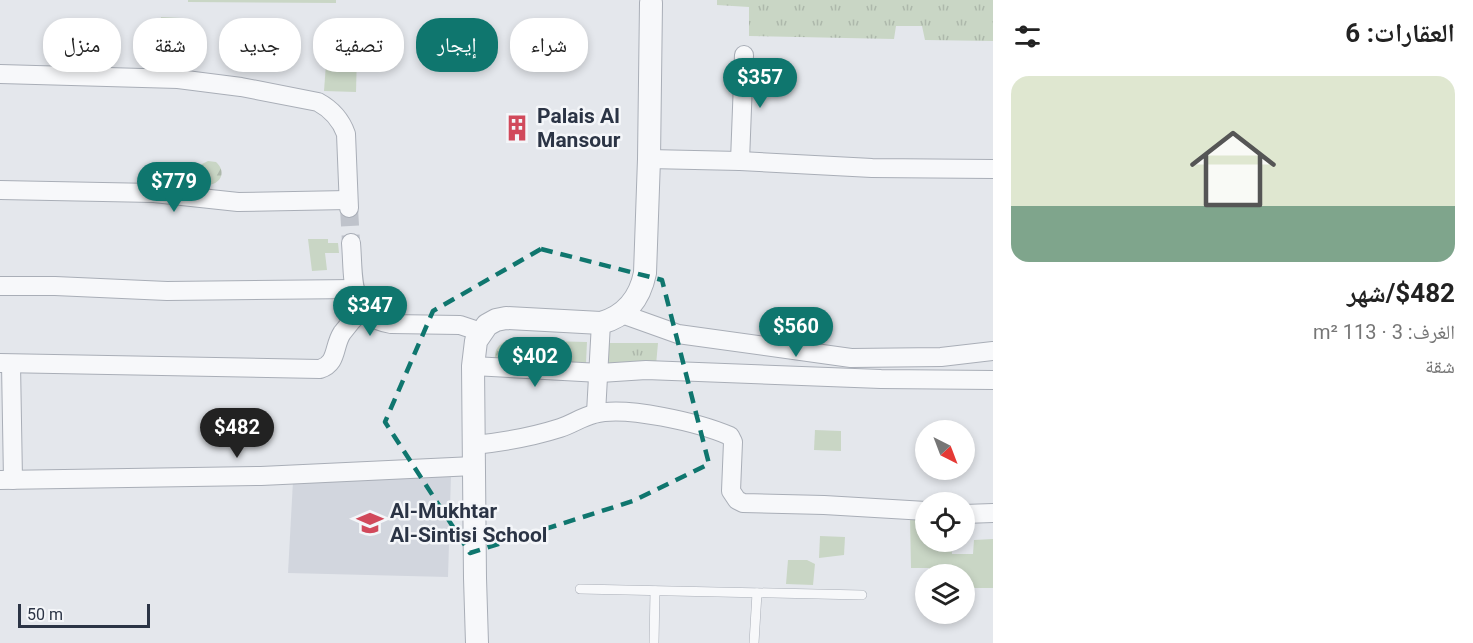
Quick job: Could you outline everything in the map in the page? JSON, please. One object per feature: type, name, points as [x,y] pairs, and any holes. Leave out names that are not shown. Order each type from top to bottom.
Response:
[{"type":"street","points":[[477,643],[473,366],[476,341],[487,325],[506,318],[601,323],[622,314],[634,302],[642,287],[645,273],[649,159],[651,1]]},
{"type":"street","points":[[740,161],[744,55]]},
{"type":"street","points":[[0,74],[178,79],[241,87],[318,102],[326,106],[343,124],[346,134],[349,203],[238,201],[154,193],[0,190]]},
{"type":"street","points":[[649,159],[872,168],[993,169]]},
{"type":"street","points":[[351,243],[357,300],[362,310],[370,317],[380,322],[460,325],[481,332]]},
{"type":"street","points":[[0,286],[167,291],[355,289]]},
{"type":"street","points":[[362,310],[341,335],[335,356],[327,367],[320,369],[5,364],[6,480],[261,476],[474,456],[507,442],[562,427],[596,413],[625,412],[670,419],[730,436],[733,442],[731,491],[737,500],[743,503],[824,505],[915,511]]},
{"type":"street","points":[[622,314],[678,334],[851,358],[941,357],[993,351]]},
{"type":"street","points":[[596,413],[601,323]]},
{"type":"street","points":[[473,366],[600,373],[646,370],[881,379],[993,380]]},
{"type":"street","points":[[975,514],[993,513]]},
{"type":"lane","points":[[579,589],[862,595]]},
{"type":"lane","points":[[654,643],[655,591]]},
{"type":"lane","points":[[754,643],[757,593]]},
{"type":"highlighted area","points":[[541,249],[662,280],[709,464],[633,501],[470,553],[385,422],[433,311]]},
{"type":"shaded area","name":"Al-Mukhtar Al-Sintisi School","points":[[451,476],[448,577],[288,573],[293,481]]},
{"type":"green space","points":[[188,0],[336,0],[336,3],[188,2]]},
{"type":"green space","points":[[717,0],[993,0],[993,41],[925,40],[922,26],[896,26],[894,39],[749,36],[749,7],[717,5]]},
{"type":"green space","points":[[325,72],[357,72],[356,92],[324,91]]},
{"type":"green space","points":[[208,161],[216,162],[221,169],[222,173],[217,182],[209,185],[200,180],[192,184],[184,179],[183,169],[187,164],[194,162],[200,165]]},
{"type":"green space","points":[[308,239],[328,239],[328,243],[338,243],[339,253],[325,253],[327,270],[312,271]]},
{"type":"green space","points":[[507,340],[587,342],[586,363],[495,360],[497,348]]},
{"type":"green space","points":[[609,343],[658,343],[656,365],[607,364]]},
{"type":"green space","points":[[815,430],[841,431],[841,451],[814,450]]},
{"type":"green space","points":[[910,517],[915,517],[915,552],[973,554],[975,540],[993,539],[993,588],[975,588],[975,564],[915,564],[915,568],[911,568]]},
{"type":"green space","points":[[820,536],[845,537],[844,555],[819,558]]},
{"type":"green space","points":[[788,560],[807,560],[815,564],[813,585],[786,584]]},
{"type":"tunnel","points":[[349,208],[351,243]]},
{"type":"place","name":"Palais Al Mansour","points":[[517,128]]},
{"type":"place","name":"Al-Mukhtar Al-Sintisi School","points":[[370,523]]}]
